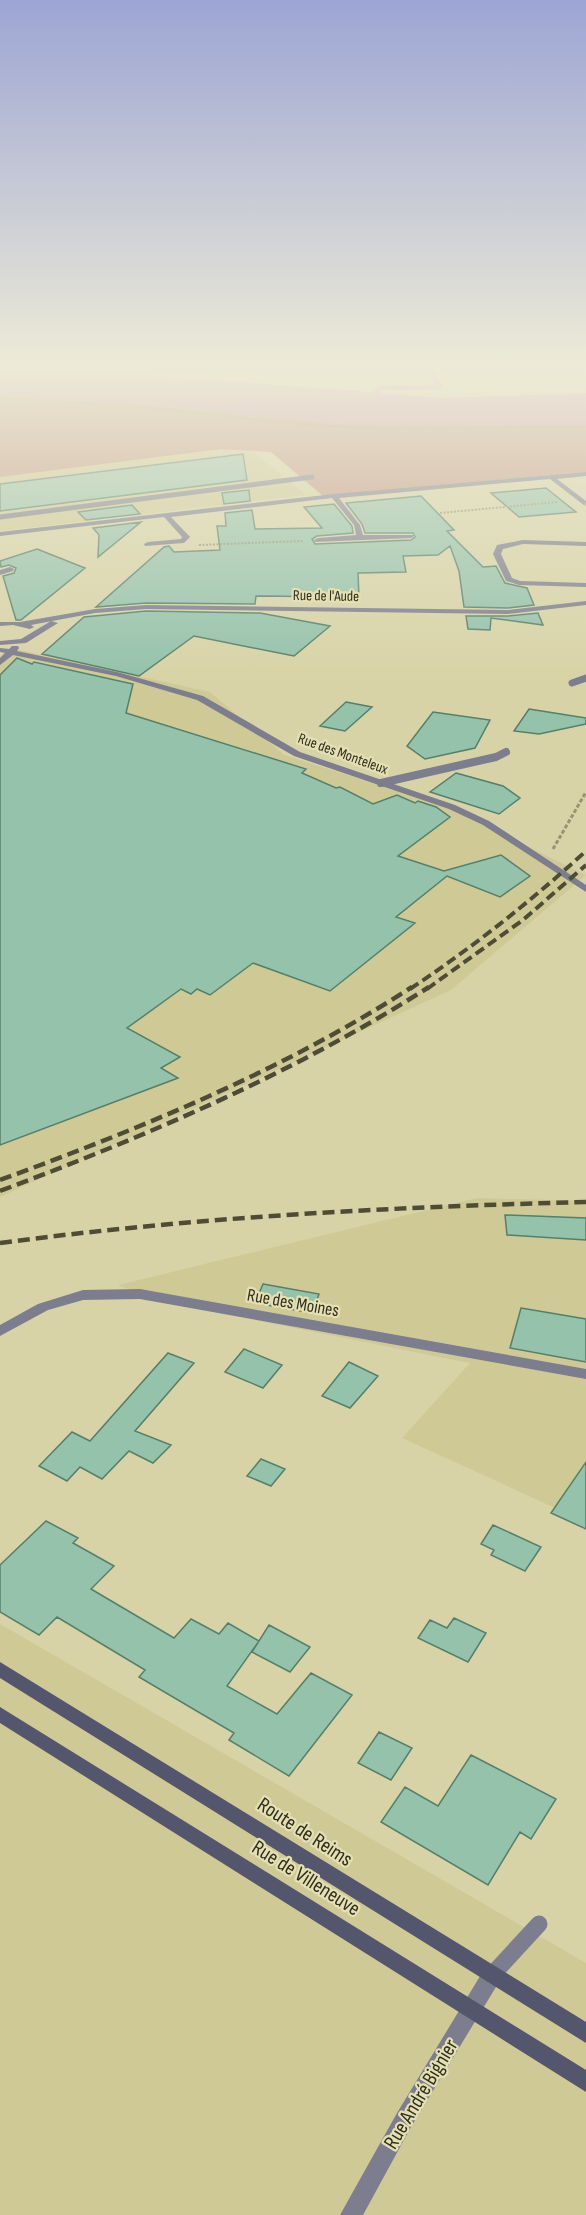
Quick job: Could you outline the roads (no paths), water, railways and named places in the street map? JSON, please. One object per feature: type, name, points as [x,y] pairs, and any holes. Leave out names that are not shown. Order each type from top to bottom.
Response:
[{"type":"main road","name":"Route de Reims","points":[[0,1669],[586,2033]]},
{"type":"main road","name":"Rue de Villeneuve","points":[[0,1714],[586,2082]]},
{"type":"street","points":[[0,534],[333,496],[586,474]]},
{"type":"street","points":[[552,478],[583,502]]},
{"type":"street","points":[[333,496],[357,525],[360,536]]},
{"type":"street","points":[[148,544],[184,541],[186,537],[165,514]]},
{"type":"street","points":[[318,540],[360,536],[411,536]]},
{"type":"street","points":[[586,544],[522,542],[500,548],[497,554],[509,579],[519,583],[586,585]]},
{"type":"street","points":[[0,573],[10,569]]},
{"type":"street","name":"Rue de l'Aude","points":[[66,617],[95,611],[146,607],[507,612],[586,603]]},
{"type":"street","points":[[0,624],[22,624],[66,617]]},
{"type":"street","points":[[0,663],[33,633],[66,617]]},
{"type":"street","points":[[22,624],[33,633]]},
{"type":"street","points":[[0,643],[23,640]]},
{"type":"street","name":"Rue des Monteleux","points":[[0,650],[171,687],[200,698],[297,754],[452,807],[486,823],[586,889]]},
{"type":"street","name":"Rue des Moines","points":[[0,1331],[43,1307],[83,1295],[140,1294],[586,1374]]},
{"type":"street","name":"Rue André Bignier","points":[[351,2215],[404,2120],[492,1975]]},
{"type":"lane","points":[[0,517],[312,477]]},
{"type":"lane","points":[[572,683],[586,678]]},
{"type":"lane","points":[[381,783],[496,757],[506,752]]},
{"type":"lane","points":[[492,1975],[539,1924]]},
{"type":"railway","points":[[410,989],[501,923],[586,851]]},
{"type":"railway","points":[[427,989],[523,920],[586,865]]},
{"type":"railway","points":[[0,1180],[106,1140],[263,1071],[314,1045],[412,987]]},
{"type":"railway","points":[[0,1191],[166,1125],[273,1075],[378,1018],[429,987]]},
{"type":"railway","points":[[0,1243],[219,1220],[439,1207],[586,1202]]}]
